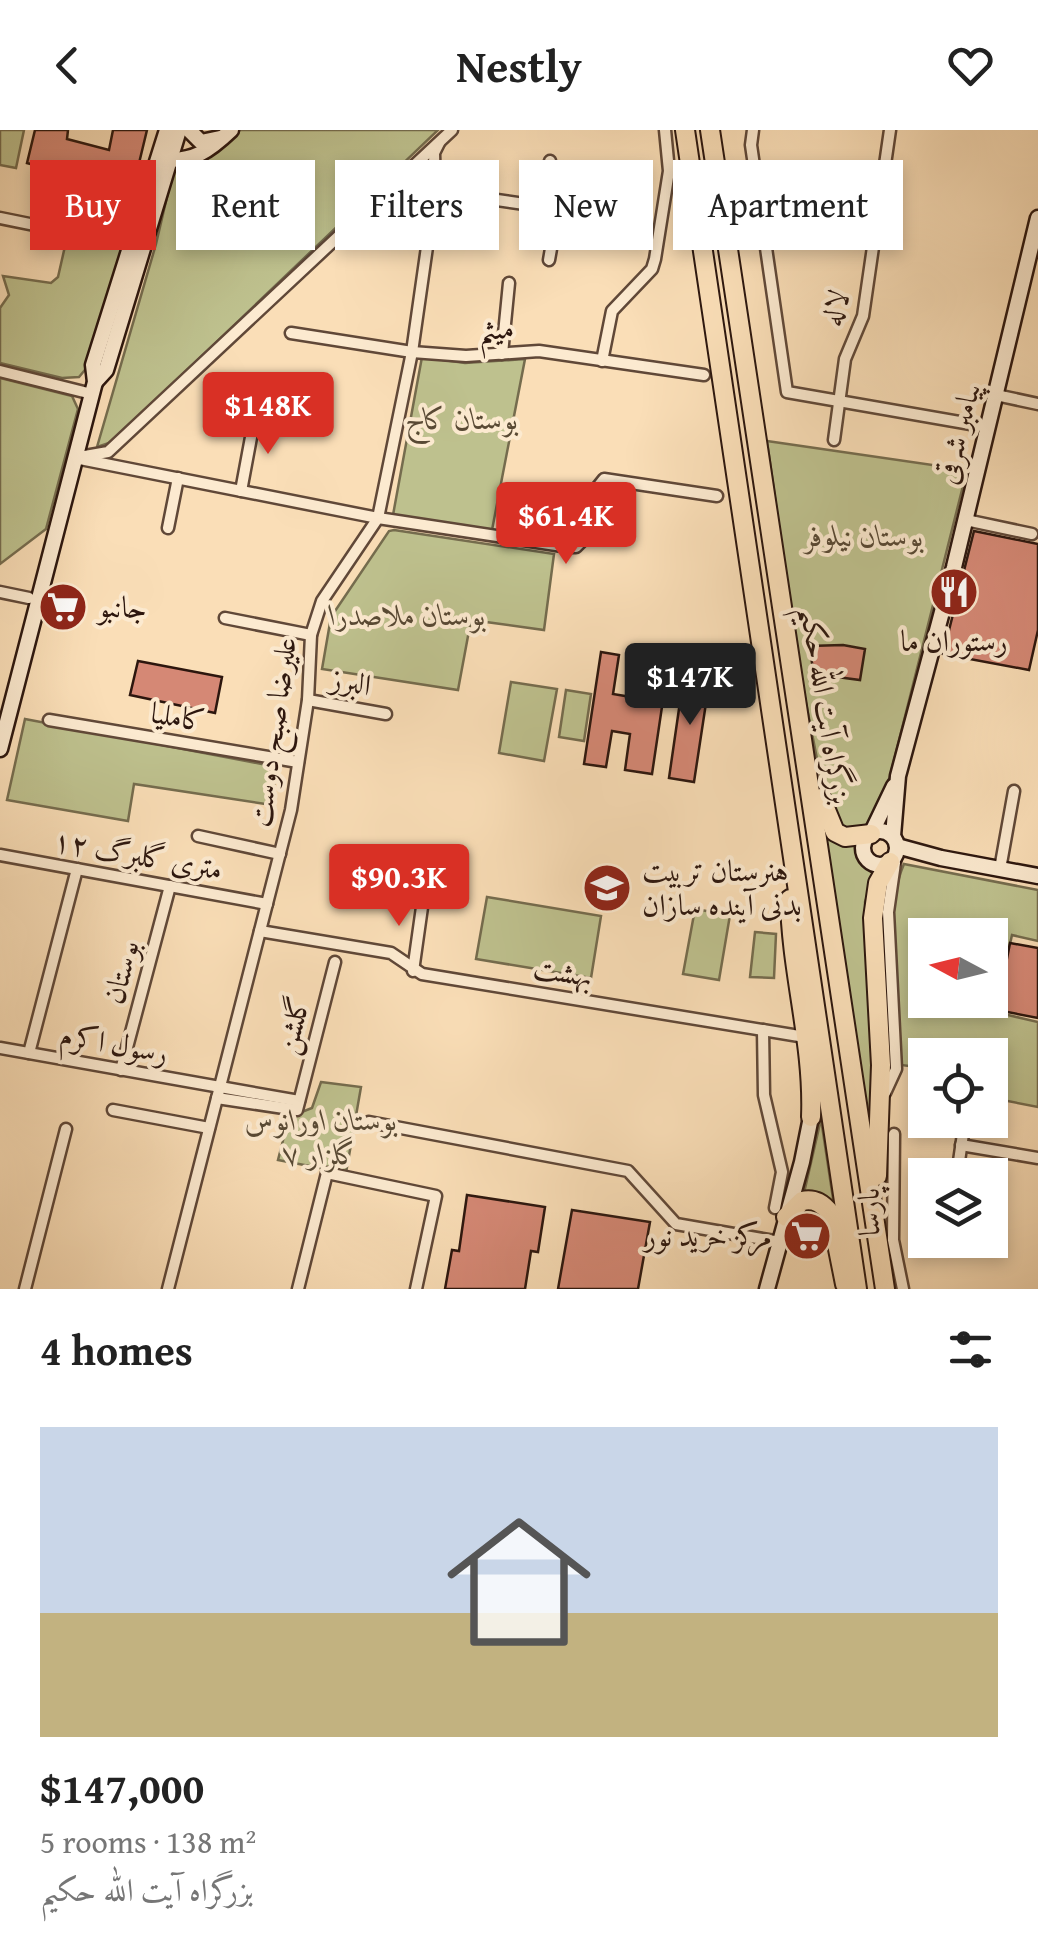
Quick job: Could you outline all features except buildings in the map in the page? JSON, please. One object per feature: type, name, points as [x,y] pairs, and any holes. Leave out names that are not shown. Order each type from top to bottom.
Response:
[{"type":"highway","name":"بزرگراه آیت الله حکیم","points":[[685,130],[857,1289]]},
{"type":"highway","name":"بزرگراه آیت الله حکیم","points":[[710,130],[885,1289]]},
{"type":"highway","points":[[806,756],[835,832],[845,837],[871,834]]},
{"type":"highway","points":[[790,834],[790,936],[811,1084],[811,1117]]},
{"type":"highway","points":[[876,1231],[881,1065],[874,899],[894,850]]},
{"type":"highway","points":[[781,1212],[802,1200],[825,1206],[846,1289]]},
{"type":"main road","points":[[93,388],[106,370],[164,159],[167,130]]},
{"type":"main road","points":[[156,178],[179,130]]},
{"type":"main road","points":[[188,130],[201,142],[228,133]]},
{"type":"main road","points":[[164,159],[204,154],[228,133]]},
{"type":"main road","name":"پیامبر شرقی","points":[[871,834],[898,776],[966,520],[1038,218]]},
{"type":"main road","points":[[0,749],[3,723],[93,388],[94,365],[130,250]]},
{"type":"main road","name":"پیامبر شرقی","points":[[894,850],[898,776]]},
{"type":"main road","points":[[894,850],[882,831],[871,834],[863,846],[864,855],[875,865],[894,850],[1038,876]]},
{"type":"main road","points":[[767,1289],[780,1242],[781,1212],[811,1117]]},
{"type":"street","points":[[421,160],[452,130]]},
{"type":"street","points":[[602,361],[612,311],[654,264],[670,171],[665,130]]},
{"type":"street","points":[[753,130],[751,145],[787,392],[988,427]]},
{"type":"street","name":"لاله","points":[[834,440],[845,359],[863,316],[890,130]]},
{"type":"street","name":"علیرضا صبح دوست","points":[[435,160],[439,143]]},
{"type":"street","points":[[0,218],[30,224]]},
{"type":"street","points":[[75,458],[108,452],[335,241]]},
{"type":"street","name":"علیرضا صبح دوست","points":[[168,1289],[280,854],[308,700],[311,635],[322,602],[378,518],[412,352],[427,250]]},
{"type":"street","points":[[550,260],[552,250]]},
{"type":"street","points":[[502,354],[509,282]]},
{"type":"street","name":"میثم","points":[[291,334],[466,356],[539,351],[704,375]]},
{"type":"street","points":[[0,371],[93,388]]},
{"type":"street","points":[[996,395],[1038,404]]},
{"type":"street","points":[[242,491],[255,416]]},
{"type":"street","points":[[75,458],[378,518],[569,548],[582,541],[596,488],[604,479],[717,496]]},
{"type":"street","points":[[168,528],[178,478]]},
{"type":"street","points":[[966,520],[1032,534]]},
{"type":"street","points":[[0,592],[29,598]]},
{"type":"street","points":[[226,618],[311,635]]},
{"type":"street","name":"البرز","points":[[308,700],[386,714]]},
{"type":"street","name":"کاملیا","points":[[49,720],[298,762]]},
{"type":"street","points":[[1000,869],[1014,791]]},
{"type":"street","points":[[198,836],[280,854]]},
{"type":"street","name":"۱۲ متری گلبرگ","points":[[0,855],[267,904]]},
{"type":"street","points":[[29,1053],[77,870]]},
{"type":"street","name":"بوستان","points":[[121,1070],[170,886]]},
{"type":"street","points":[[413,970],[424,893]]},
{"type":"street","name":"بهشت","points":[[260,931],[391,953],[413,970],[805,1037]]},
{"type":"street","name":"گلشن","points":[[299,1101],[335,962]]},
{"type":"street","points":[[763,1030],[764,1095],[782,1172],[781,1212]]},
{"type":"street","name":"رسول اکرم","points":[[0,1048],[218,1093],[299,1101]]},
{"type":"street","points":[[113,1110],[210,1128]]},
{"type":"street","points":[[369,1122],[628,1171],[676,1224],[780,1242]]},
{"type":"street","points":[[25,1289],[66,1129]]},
{"type":"street","name":"پارسا","points":[[894,1134],[893,1240],[903,1289]]},
{"type":"street","points":[[959,1158],[962,1138]]},
{"type":"street","points":[[961,1145],[1038,1158]]},
{"type":"street","points":[[298,1289],[327,1173],[436,1196],[416,1289]]},
{"type":"green space","points":[[0,130],[24,130],[16,168],[0,165]]},
{"type":"green space","points":[[240,130],[438,130],[407,160],[335,160],[335,229],[315,248],[315,160],[206,160]]},
{"type":"green space","points":[[174,167],[176,250],[313,250],[112,442],[97,447],[156,250]]},
{"type":"green space","points":[[64,250],[124,250],[89,365],[79,377],[62,378],[0,363],[0,308],[9,295],[3,276],[51,283],[58,277]]},
{"type":"green space","name":"بوستان کاج","points":[[422,357],[465,363],[525,359],[492,530],[393,515]]},
{"type":"green space","points":[[0,378],[72,396],[78,409],[46,529],[0,564]]},
{"type":"green space","name":"بوستان نیلوفر","points":[[767,441],[967,470],[887,788],[866,828],[856,832],[829,820],[798,662]]},
{"type":"green space","name":"بوستان ملاصدرا","points":[[389,531],[554,554],[544,630],[471,620],[458,690],[322,669],[331,617]]},
{"type":"green space","points":[[511,682],[557,689],[544,761],[499,753]]},
{"type":"green space","points":[[566,690],[591,694],[584,741],[559,737]]},
{"type":"green space","points":[[25,719],[267,765],[275,777],[272,805],[134,784],[128,821],[7,800]]},
{"type":"green space","points":[[822,824],[862,838],[863,859],[882,870],[872,882],[865,902],[874,1067],[873,1170]]},
{"type":"green space","points":[[904,864],[1038,890],[1038,941],[1012,935],[1008,953],[1008,918],[908,918],[908,1018],[1008,1015],[1038,1022],[1038,1107],[1008,1101],[1008,1038],[908,1038],[908,1066],[901,1065],[893,909]]},
{"type":"green space","points":[[487,897],[601,916],[591,978],[476,959]]},
{"type":"green space","points":[[695,909],[730,915],[719,980],[683,974]]},
{"type":"green space","points":[[755,932],[776,934],[774,978],[750,977]]},
{"type":"green space","name":"بوستان اورانوس گلزار ۷","points":[[321,1082],[361,1087],[346,1173],[278,1160],[289,1117],[312,1108]]},
{"type":"green space","points":[[821,1119],[834,1205],[821,1193],[804,1193]]},
{"type":"place","name":"رستوران ما","points":[[954,592]]},
{"type":"place","name":"جانبو","points":[[63,607]]},
{"type":"place","name":"هنرستان تربیت بدنی آینده سازان","points":[[607,888]]},
{"type":"place","name":"مرکز خرید نور","points":[[807,1236]]}]
